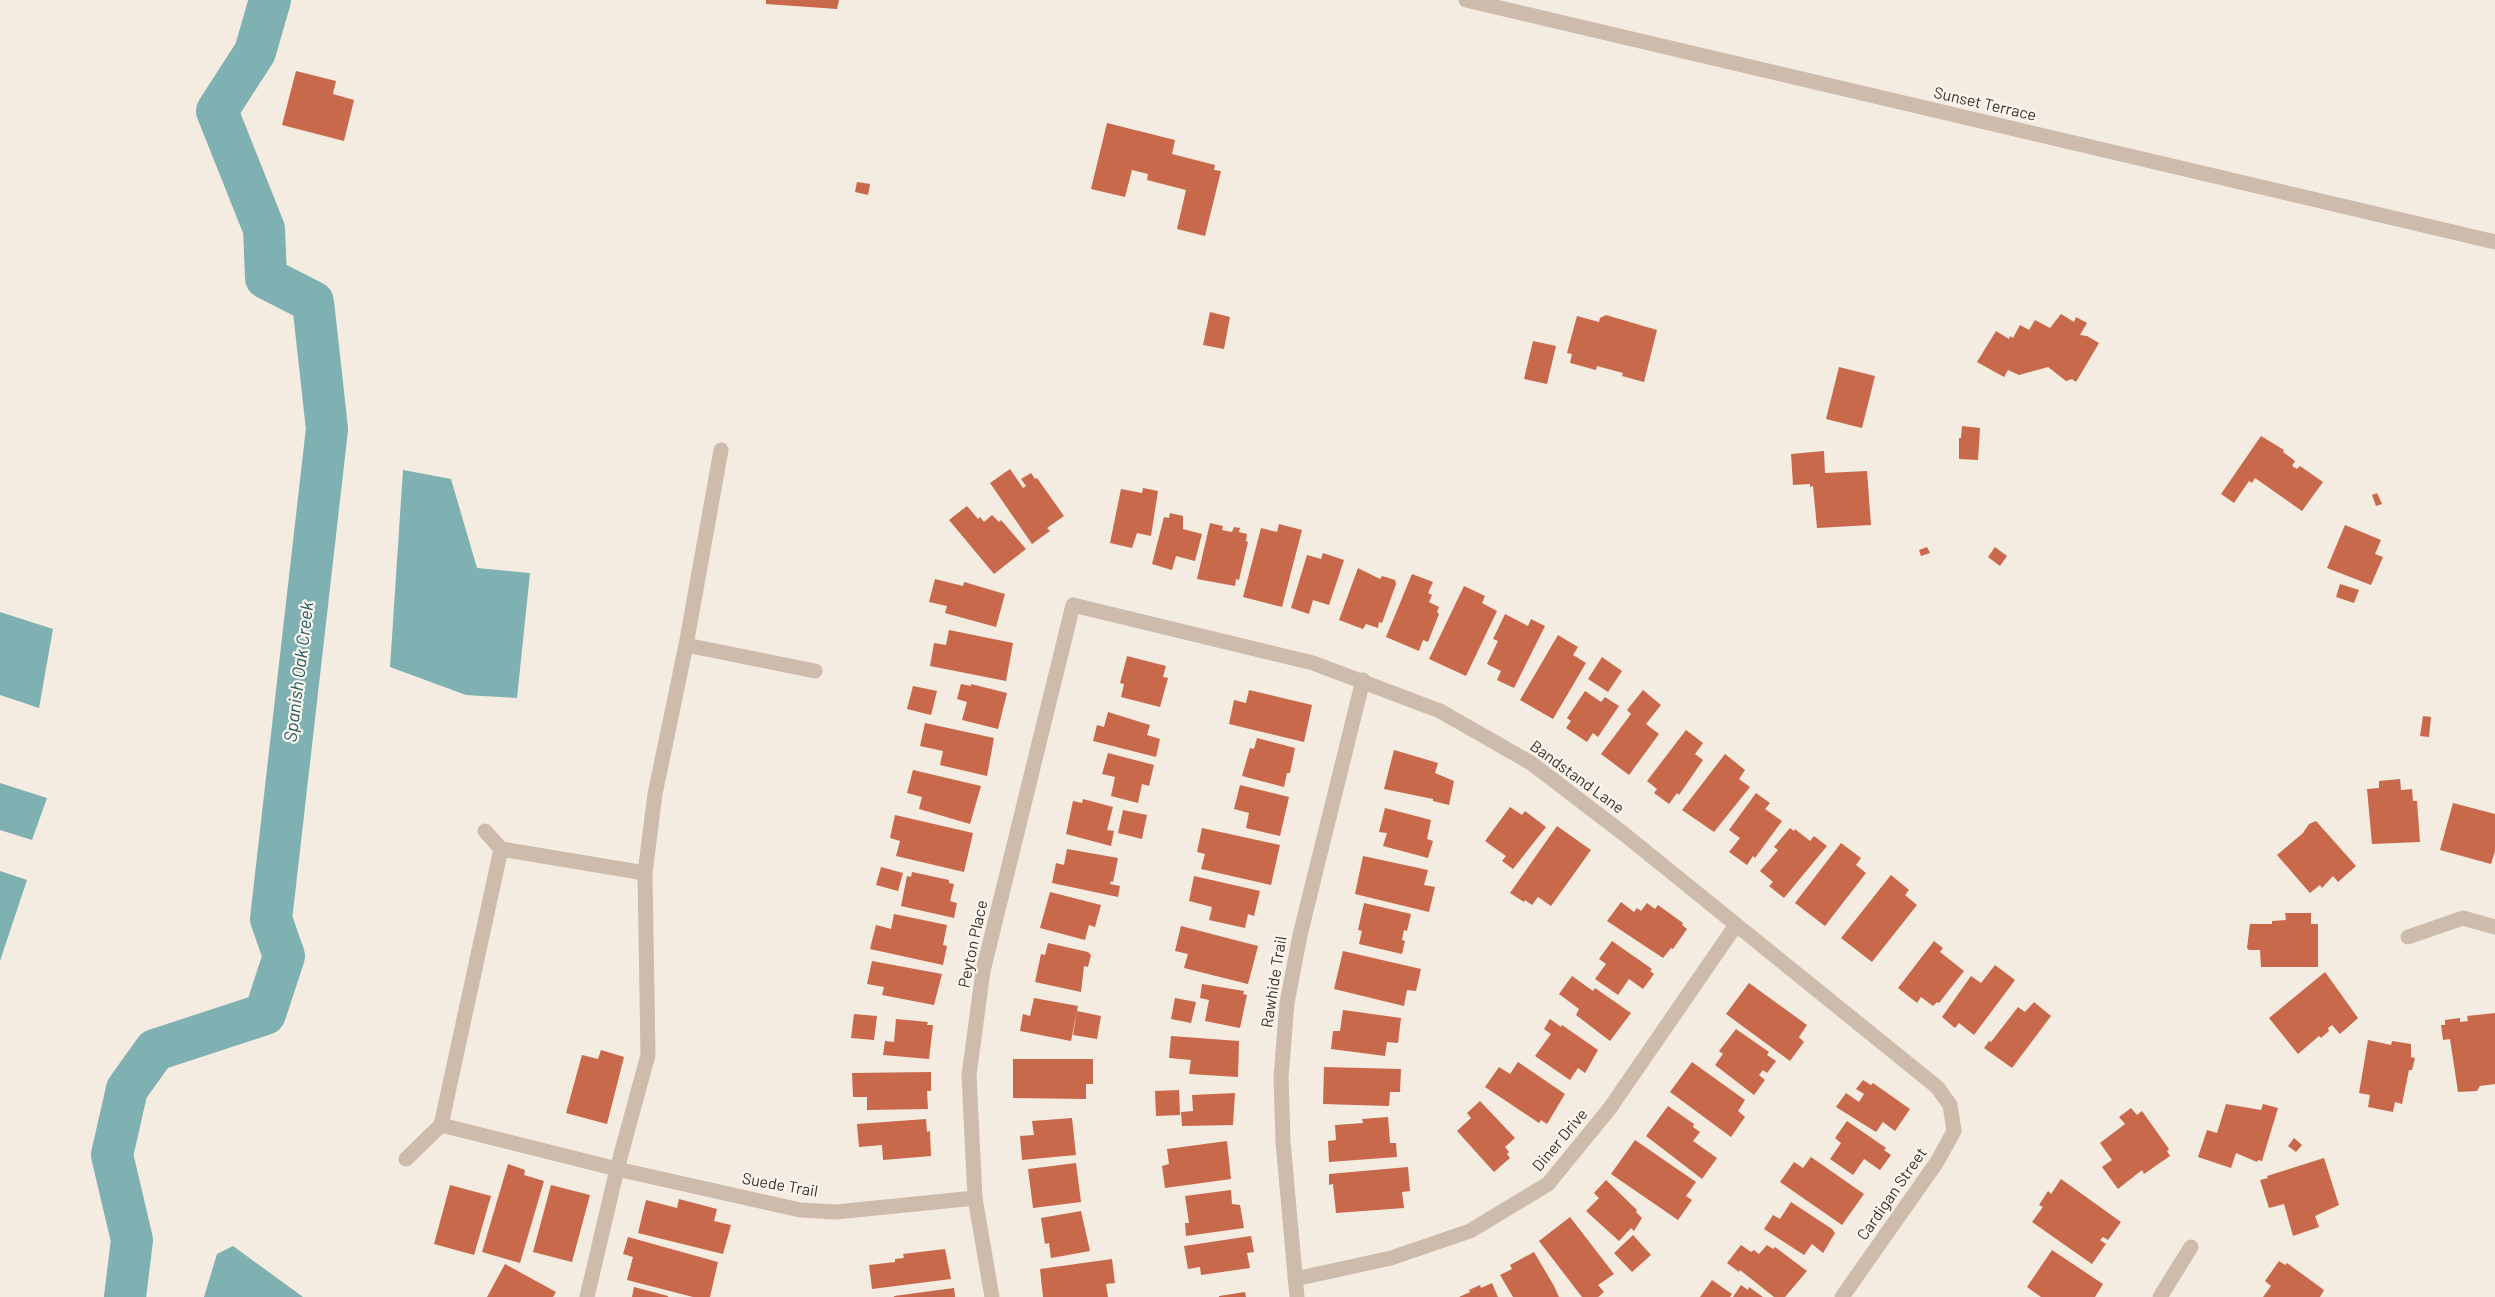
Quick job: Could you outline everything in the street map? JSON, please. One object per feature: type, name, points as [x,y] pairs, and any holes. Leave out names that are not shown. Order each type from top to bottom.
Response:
[{"type":"street","name":"Sunset Terrace","points":[[1466,0],[2495,242]]},
{"type":"street","points":[[587,1297],[617,1169],[648,1055],[645,873],[656,794],[686,645],[721,450]]},
{"type":"street","name":"Bandstand Lane","points":[[1074,605],[1313,663],[1363,680],[1440,711],[1531,762],[1937,1087],[1950,1105]]},
{"type":"street","name":"Peyton Place","points":[[992,1297],[975,1198],[969,1075],[983,971],[1074,605]]},
{"type":"street","points":[[686,645],[815,672]]},
{"type":"street","name":"Rawhide Trail","points":[[1297,1297],[1283,1142],[1281,1077],[1287,1003],[1300,935],[1363,680]]},
{"type":"street","points":[[485,831],[501,849],[645,873]]},
{"type":"street","points":[[406,1159],[441,1125],[501,849]]},
{"type":"street","points":[[2408,937],[2463,918],[2495,927]]},
{"type":"street","name":"Diner Drive","points":[[1295,1279],[1391,1258],[1470,1231],[1548,1184],[1610,1108],[1736,925]]},
{"type":"street","name":"Cardigan Street","points":[[1842,1297],[1937,1162],[1954,1131],[1950,1105]]},
{"type":"street","name":"Suede Trail","points":[[441,1125],[617,1169],[800,1210],[836,1212],[975,1198]]},
{"type":"street","points":[[2160,1297],[2191,1247]]},
{"type":"water","points":[[403,470],[451,479],[477,568],[530,573],[517,698],[466,695],[390,667]]},
{"type":"water","points":[[0,612],[53,629],[39,708],[0,695]]},
{"type":"water","points":[[0,783],[47,798],[32,840],[0,830]]},
{"type":"water","points":[[0,871],[27,880],[0,961]]},
{"type":"water","points":[[233,1246],[303,1297],[204,1297],[217,1254]]},
{"type":"building","points":[[766,0],[839,0],[837,9],[766,4]]},
{"type":"building","points":[[296,71],[336,81],[333,94],[354,100],[344,141],[282,125]]},
{"type":"building","points":[[1107,123],[1175,140],[1172,154],[1215,165],[1214,170],[1221,171],[1205,236],[1177,229],[1186,190],[1147,180],[1148,174],[1132,170],[1125,197],[1091,189]]},
{"type":"building","points":[[857,182],[870,184],[868,195],[855,192]]},
{"type":"building","points":[[1210,312],[1230,317],[1224,349],[1203,345]]},
{"type":"building","points":[[2061,314],[2074,322],[2076,317],[2087,323],[2080,335],[2099,343],[2076,382],[2072,379],[2066,381],[2048,367],[2019,375],[2008,370],[2004,377],[1977,362],[1996,331],[2009,339],[2010,336],[2013,338],[2020,325],[2029,330],[2035,320],[2050,328]]},
{"type":"building","points":[[1606,315],[1657,330],[1644,382],[1597,366],[1596,370],[1570,363],[1572,354],[1567,353],[1577,316],[1599,322],[1600,318]]},
{"type":"building","points":[[1533,341],[1556,346],[1547,384],[1524,379]]},
{"type":"building","points":[[1839,367],[1875,376],[1862,428],[1826,419]]},
{"type":"building","points":[[1962,426],[1980,428],[1978,460],[1959,459],[1959,438],[1961,438]]},
{"type":"building","points":[[2261,436],[2284,450],[2283,452],[2295,461],[2292,466],[2297,469],[2300,466],[2323,482],[2302,511],[2255,478],[2252,483],[2249,481],[2234,503],[2221,494]]},
{"type":"building","points":[[1824,451],[1825,473],[1867,471],[1871,525],[1817,528],[1813,486],[1810,487],[1810,484],[1793,485],[1791,454]]},
{"type":"building","points":[[1010,469],[1023,488],[1026,486],[1021,479],[1031,473],[1035,479],[1037,478],[1064,516],[1047,528],[1050,531],[1032,544],[990,483]]},
{"type":"building","points":[[1143,488],[1158,491],[1151,536],[1137,533],[1132,548],[1110,543],[1121,489],[1142,493]]},
{"type":"building","points":[[2377,493],[2382,504],[2376,506],[2372,495]]},
{"type":"building","points":[[967,506],[978,519],[980,517],[984,522],[992,515],[999,522],[1001,520],[1026,549],[994,574],[949,520]]},
{"type":"building","points":[[1170,513],[1183,516],[1183,529],[1202,534],[1195,561],[1176,556],[1172,570],[1152,564],[1164,517],[1169,518]]},
{"type":"building","points":[[1210,523],[1223,526],[1222,530],[1232,532],[1234,527],[1240,528],[1239,532],[1247,534],[1246,541],[1248,542],[1239,580],[1236,579],[1235,586],[1197,579]]},
{"type":"building","points":[[1279,524],[1302,530],[1282,607],[1243,597],[1261,528],[1277,532]]},
{"type":"building","points":[[2345,525],[2381,540],[2375,554],[2383,557],[2371,585],[2327,568]]},
{"type":"building","points":[[1927,547],[1930,553],[1921,556],[1919,550]]},
{"type":"building","points":[[1995,547],[2007,556],[2000,566],[1988,557]]},
{"type":"building","points":[[1323,553],[1344,560],[1329,605],[1313,600],[1309,614],[1291,608],[1307,555],[1321,559]]},
{"type":"building","points":[[1358,568],[1380,579],[1382,576],[1395,580],[1396,584],[1382,623],[1379,622],[1378,628],[1366,624],[1363,629],[1339,620]]},
{"type":"building","points":[[1412,574],[1433,582],[1428,593],[1432,595],[1429,602],[1439,607],[1437,612],[1439,614],[1428,642],[1423,640],[1419,651],[1386,637]]},
{"type":"building","points":[[935,579],[963,586],[964,582],[1005,594],[996,627],[945,613],[947,606],[929,602]]},
{"type":"building","points":[[2340,584],[2359,590],[2354,603],[2336,597]]},
{"type":"building","points":[[1464,586],[1485,596],[1482,603],[1497,611],[1466,676],[1429,659]]},
{"type":"building","points":[[1505,614],[1528,626],[1531,619],[1545,626],[1514,688],[1497,680],[1501,671],[1487,664],[1498,641],[1493,639]]},
{"type":"building","points":[[949,630],[1013,643],[1006,681],[930,666],[934,643],[946,645]]},
{"type":"building","points":[[1558,635],[1578,647],[1573,655],[1586,663],[1553,719],[1520,700]]},
{"type":"building","points":[[1127,656],[1166,666],[1163,677],[1168,678],[1160,707],[1121,697],[1124,684],[1120,683]]},
{"type":"building","points":[[1602,657],[1622,671],[1608,692],[1588,679]]},
{"type":"building","points":[[961,684],[971,686],[971,684],[1007,693],[998,729],[962,720],[967,702],[957,699]]},
{"type":"building","points":[[913,686],[937,691],[931,715],[907,709]]},
{"type":"building","points":[[1249,690],[1312,705],[1304,742],[1229,724],[1234,700],[1246,703]]},
{"type":"building","points":[[1643,690],[1661,705],[1646,724],[1659,734],[1629,775],[1601,754],[1631,714],[1627,710]]},
{"type":"building","points":[[1585,691],[1601,702],[1605,697],[1619,706],[1598,737],[1593,733],[1587,742],[1566,728],[1571,721],[1567,718]]},
{"type":"building","points":[[1108,712],[1150,725],[1147,735],[1160,739],[1156,757],[1093,741],[1097,725],[1104,727]]},
{"type":"building","points":[[2423,716],[2431,717],[2429,737],[2420,736]]},
{"type":"building","points":[[925,723],[994,738],[987,776],[940,765],[943,751],[920,746]]},
{"type":"building","points":[[1686,730],[1703,743],[1695,754],[1703,760],[1679,795],[1677,793],[1669,804],[1654,793],[1657,789],[1647,781]]},
{"type":"building","points":[[1257,738],[1295,748],[1290,773],[1287,773],[1284,787],[1242,776],[1250,748],[1254,749]]},
{"type":"building","points":[[1394,750],[1438,763],[1435,773],[1454,781],[1449,805],[1433,801],[1433,799],[1384,789]]},
{"type":"building","points":[[1108,753],[1154,765],[1149,786],[1142,784],[1138,803],[1111,796],[1115,777],[1102,774]]},
{"type":"building","points":[[1725,754],[1745,770],[1739,779],[1750,787],[1714,832],[1682,810]]},
{"type":"building","points":[[913,770],[981,786],[970,824],[919,809],[922,797],[907,793]]},
{"type":"building","points":[[2400,779],[2401,790],[2412,789],[2413,801],[2417,801],[2420,842],[2372,844],[2367,789],[2379,788],[2379,781]]},
{"type":"building","points":[[1240,785],[1289,797],[1280,836],[1246,828],[1249,813],[1234,809]]},
{"type":"building","points":[[1756,793],[1770,803],[1765,809],[1782,821],[1755,858],[1753,856],[1747,865],[1729,852],[1740,838],[1729,830]]},
{"type":"building","points":[[1083,799],[1113,807],[1107,830],[1114,831],[1111,846],[1066,834],[1073,801],[1082,803]]},
{"type":"building","points":[[2453,803],[2495,814],[2495,851],[2491,864],[2440,850]]},
{"type":"building","points":[[1510,807],[1522,815],[1525,811],[1546,827],[1513,869],[1502,861],[1506,856],[1485,841]]},
{"type":"building","points":[[1385,808],[1431,820],[1427,839],[1433,841],[1428,858],[1383,846],[1387,833],[1379,832]]},
{"type":"building","points":[[1123,810],[1147,815],[1142,839],[1118,833]]},
{"type":"building","points":[[895,815],[973,833],[964,872],[896,856],[900,841],[890,838]]},
{"type":"building","points":[[2316,821],[2356,866],[2338,882],[2333,876],[2322,888],[2320,885],[2310,893],[2277,855],[2303,833],[2309,824]]},
{"type":"building","points":[[1557,826],[1591,850],[1551,906],[1538,897],[1532,905],[1510,893]]},
{"type":"building","points":[[1202,828],[1280,845],[1271,885],[1201,869],[1205,854],[1197,852]]},
{"type":"building","points":[[1790,828],[1794,831],[1795,829],[1810,841],[1814,836],[1827,846],[1784,898],[1769,886],[1773,882],[1760,871],[1778,850],[1774,847]]},
{"type":"building","points":[[1841,843],[1861,858],[1856,865],[1866,873],[1825,926],[1795,903]]},
{"type":"building","points":[[1067,849],[1118,858],[1113,882],[1111,881],[1110,884],[1120,886],[1118,897],[1052,883],[1056,863],[1064,865]]},
{"type":"building","points":[[1363,856],[1428,870],[1424,885],[1435,887],[1429,912],[1355,894]]},
{"type":"building","points":[[881,867],[903,873],[898,891],[876,885]]},
{"type":"building","points":[[912,872],[949,880],[949,883],[954,884],[950,901],[957,903],[954,918],[901,906],[907,876],[911,877]]},
{"type":"building","points":[[1891,875],[1909,890],[1905,895],[1917,905],[1872,962],[1841,938]]},
{"type":"building","points":[[1194,876],[1260,891],[1254,916],[1248,914],[1245,928],[1209,920],[1212,907],[1189,901]]},
{"type":"building","points":[[1050,892],[1101,905],[1095,927],[1089,925],[1085,940],[1040,928]]},
{"type":"building","points":[[1621,902],[1634,912],[1637,908],[1641,911],[1647,903],[1655,909],[1658,905],[1683,923],[1682,925],[1687,929],[1673,949],[1671,948],[1663,958],[1607,921]]},
{"type":"building","points":[[1364,903],[1411,914],[1407,931],[1404,930],[1402,940],[1405,941],[1402,954],[1359,944],[1362,931],[1358,930]]},
{"type":"building","points":[[2285,913],[2311,913],[2311,924],[2318,924],[2318,967],[2261,967],[2260,950],[2247,948],[2250,924],[2272,924],[2272,921],[2286,920]]},
{"type":"building","points":[[894,914],[947,925],[943,945],[947,946],[943,965],[870,949],[876,925],[891,929]]},
{"type":"building","points":[[1181,926],[1258,946],[1248,984],[1184,968],[1188,954],[1175,951]]},
{"type":"building","points":[[1612,941],[1652,969],[1650,971],[1654,974],[1643,989],[1629,979],[1618,995],[1595,979],[1606,964],[1599,959]]},
{"type":"building","points":[[1934,941],[1943,948],[1940,952],[1964,971],[1939,1003],[1933,1006],[1921,997],[1917,1003],[1898,988]]},
{"type":"building","points":[[1048,943],[1088,952],[1091,955],[1088,967],[1084,966],[1081,992],[1035,982],[1041,954],[1045,955]]},
{"type":"building","points":[[1343,951],[1421,969],[1416,991],[1407,990],[1404,1006],[1334,989]]},
{"type":"building","points":[[872,961],[942,974],[934,1005],[882,995],[884,987],[867,984]]},
{"type":"building","points":[[1995,965],[2015,980],[1974,1035],[1959,1023],[1955,1028],[1942,1017],[1971,976],[1981,983]]},
{"type":"building","points":[[2325,972],[2358,1018],[2340,1034],[2332,1025],[2321,1038],[2319,1036],[2298,1054],[2269,1018]]},
{"type":"building","points":[[1572,976],[1593,991],[1595,988],[1631,1013],[1610,1041],[1576,1015],[1579,1009],[1559,994]]},
{"type":"building","points":[[1749,983],[1807,1025],[1799,1037],[1804,1042],[1790,1061],[1726,1014]]},
{"type":"building","points":[[1202,984],[1244,991],[1243,994],[1247,995],[1240,1028],[1205,1021],[1209,1000],[1200,998]]},
{"type":"building","points":[[1034,998],[1078,1006],[1071,1041],[1020,1031],[1023,1014],[1030,1016]]},
{"type":"building","points":[[1175,998],[1196,1002],[1191,1023],[1171,1019]]},
{"type":"building","points":[[2034,1002],[2051,1016],[2012,1068],[1984,1048],[2018,1007],[2025,1012]]},
{"type":"building","points":[[1343,1010],[1401,1018],[1398,1043],[1387,1042],[1385,1056],[1331,1049],[1333,1031],[1340,1031]]},
{"type":"building","points":[[1077,1011],[1101,1016],[1097,1039],[1073,1035]]},
{"type":"building","points":[[2495,1013],[2495,1084],[2480,1086],[2477,1091],[2458,1092],[2450,1039],[2443,1040],[2441,1025],[2445,1025],[2445,1020],[2460,1018],[2460,1022],[2468,1021],[2467,1016]]},
{"type":"building","points":[[854,1014],[877,1016],[874,1040],[851,1038]]},
{"type":"building","points":[[896,1019],[928,1022],[927,1025],[933,1025],[929,1059],[883,1055],[885,1041],[894,1042]]},
{"type":"building","points":[[1550,1019],[1598,1050],[1585,1073],[1578,1068],[1570,1080],[1535,1056],[1551,1034],[1544,1029]]},
{"type":"building","points":[[1736,1029],[1769,1052],[1767,1055],[1776,1061],[1767,1073],[1763,1070],[1759,1075],[1765,1080],[1754,1095],[1715,1065],[1723,1054],[1719,1051]]},
{"type":"building","points":[[1171,1036],[1239,1041],[1238,1077],[1189,1074],[1191,1060],[1169,1058]]},
{"type":"building","points":[[2368,1040],[2391,1045],[2392,1041],[2411,1044],[2411,1057],[2415,1058],[2412,1070],[2409,1070],[2402,1104],[2395,1102],[2393,1112],[2368,1107],[2370,1095],[2359,1093]]},
{"type":"building","points":[[601,1050],[624,1057],[607,1124],[566,1113],[582,1055],[598,1059]]},
{"type":"building","points":[[1013,1059],[1093,1059],[1093,1084],[1086,1084],[1086,1099],[1013,1098]]},
{"type":"building","points":[[1518,1062],[1565,1094],[1547,1124],[1541,1120],[1539,1123],[1485,1087],[1499,1067],[1510,1074]]},
{"type":"building","points":[[1692,1062],[1745,1100],[1738,1111],[1745,1117],[1731,1137],[1670,1092]]},
{"type":"building","points":[[1324,1067],[1401,1069],[1400,1092],[1390,1092],[1389,1106],[1323,1104]]},
{"type":"building","points":[[931,1072],[931,1091],[927,1091],[928,1109],[867,1110],[867,1097],[853,1097],[852,1073]]},
{"type":"building","points":[[1863,1080],[1871,1085],[1873,1083],[1910,1109],[1895,1131],[1883,1122],[1876,1132],[1836,1107],[1846,1093],[1859,1102],[1864,1094],[1856,1089]]},
{"type":"building","points":[[1179,1090],[1180,1115],[1156,1116],[1155,1091]]},
{"type":"building","points":[[1235,1093],[1233,1125],[1182,1126],[1181,1112],[1193,1111],[1192,1095]]},
{"type":"building","points":[[1480,1101],[1515,1138],[1505,1147],[1510,1158],[1494,1172],[1457,1131],[1471,1118],[1467,1113]]},
{"type":"building","points":[[2226,1104],[2261,1110],[2263,1104],[2278,1108],[2262,1161],[2257,1162],[2236,1153],[2231,1168],[2198,1157],[2207,1130],[2217,1133]]},
{"type":"building","points":[[1668,1106],[1694,1124],[1693,1127],[1700,1132],[1693,1141],[1717,1158],[1702,1179],[1646,1136]]},
{"type":"building","points":[[2131,1108],[2137,1115],[2142,1111],[2169,1149],[2167,1151],[2170,1156],[2144,1174],[2142,1170],[2118,1189],[2102,1167],[2112,1160],[2100,1143],[2125,1124],[2119,1117]]},
{"type":"building","points":[[1388,1117],[1390,1143],[1396,1143],[1397,1157],[1329,1162],[1328,1141],[1336,1140],[1335,1125],[1363,1123],[1362,1119]]},
{"type":"building","points":[[1072,1118],[1076,1155],[1022,1160],[1020,1136],[1034,1135],[1032,1121]]},
{"type":"building","points":[[926,1119],[927,1132],[930,1131],[931,1156],[883,1160],[882,1145],[859,1147],[857,1124]]},
{"type":"building","points":[[1847,1121],[1886,1148],[1884,1150],[1891,1155],[1880,1170],[1864,1159],[1853,1175],[1830,1159],[1841,1143],[1835,1138]]},
{"type":"building","points":[[2294,1138],[2302,1145],[2296,1152],[2288,1146]]},
{"type":"building","points":[[1635,1140],[1696,1182],[1686,1196],[1692,1200],[1678,1220],[1611,1174]]},
{"type":"building","points":[[1227,1141],[1231,1179],[1165,1188],[1162,1166],[1169,1164],[1167,1149]]},
{"type":"building","points":[[1811,1157],[1864,1194],[1842,1225],[1780,1182],[1794,1162],[1803,1168]]},
{"type":"building","points":[[2324,1158],[2339,1205],[2315,1216],[2319,1227],[2293,1236],[2284,1204],[2269,1208],[2260,1180]]},
{"type":"building","points":[[1076,1163],[1081,1202],[1033,1208],[1028,1169]]},
{"type":"building","points":[[508,1164],[525,1170],[524,1175],[544,1181],[520,1263],[482,1252]]},
{"type":"building","points":[[1408,1167],[1410,1191],[1402,1192],[1404,1208],[1336,1213],[1333,1184],[1329,1185],[1329,1174]]},
{"type":"building","points":[[2061,1179],[2121,1222],[2108,1240],[2103,1237],[2100,1240],[2106,1244],[2092,1264],[2032,1222],[2043,1207],[2039,1205],[2048,1191],[2051,1194]]},
{"type":"building","points":[[1606,1180],[1637,1210],[1636,1212],[1642,1218],[1634,1231],[1631,1228],[1619,1241],[1586,1211],[1599,1198],[1594,1193]]},
{"type":"building","points":[[450,1185],[491,1196],[474,1255],[434,1244]]},
{"type":"building","points":[[551,1185],[590,1195],[572,1262],[533,1252]]},
{"type":"building","points":[[1231,1190],[1232,1204],[1240,1205],[1244,1228],[1186,1236],[1185,1223],[1189,1223],[1185,1196]]},
{"type":"building","points":[[679,1199],[717,1209],[714,1221],[731,1225],[723,1254],[638,1233],[646,1200],[677,1208]]},
{"type":"building","points":[[1791,1202],[1835,1233],[1823,1253],[1812,1244],[1804,1255],[1764,1229],[1773,1215],[1780,1219]]},
{"type":"building","points":[[1081,1211],[1090,1251],[1051,1258],[1049,1243],[1045,1244],[1041,1218]]},
{"type":"building","points":[[1570,1217],[1614,1274],[1598,1285],[1604,1292],[1598,1297],[1582,1297],[1539,1241]]},
{"type":"building","points":[[1633,1235],[1651,1255],[1632,1272],[1614,1253]]},
{"type":"building","points":[[1251,1236],[1254,1252],[1247,1253],[1250,1268],[1201,1275],[1200,1267],[1188,1269],[1184,1246]]},
{"type":"building","points":[[628,1237],[718,1262],[710,1297],[693,1297],[627,1280],[633,1257],[623,1254]]},
{"type":"building","points":[[1741,1245],[1759,1254],[1767,1245],[1773,1249],[1775,1247],[1807,1271],[1785,1297],[1774,1297],[1740,1270],[1739,1272],[1727,1263]]},
{"type":"building","points":[[945,1249],[951,1279],[872,1289],[869,1265],[895,1262],[895,1259],[904,1258],[903,1254]]},
{"type":"building","points":[[2052,1250],[2103,1284],[2095,1297],[2041,1297],[2027,1287]]},
{"type":"building","points":[[1534,1252],[1559,1297],[1513,1297],[1500,1275],[1512,1269],[1510,1265]]},
{"type":"building","points":[[1112,1259],[1115,1283],[1106,1284],[1108,1297],[1043,1297],[1040,1269]]},
{"type":"building","points":[[2279,1261],[2285,1265],[2287,1263],[2324,1290],[2320,1297],[2263,1297],[2271,1286],[2265,1281]]},
{"type":"building","points":[[505,1264],[556,1292],[553,1297],[487,1297]]},
{"type":"building","points":[[1712,1280],[1732,1294],[1730,1297],[1700,1297]]},
{"type":"building","points":[[1492,1283],[1498,1297],[1459,1297],[1480,1285],[1481,1288]]},
{"type":"building","points":[[1741,1285],[1748,1290],[1749,1287],[1763,1297],[1733,1297]]},
{"type":"building","points":[[634,1287],[668,1296],[668,1297],[632,1297]]},
{"type":"building","points":[[954,1288],[955,1297],[894,1297],[894,1296]]},
{"type":"building","points":[[1245,1292],[1246,1297],[1219,1297],[1219,1296]]},
{"type":"waterway","name":"Spanish Oak Creek","points":[[125,1297],[132,1240],[112,1155],[127,1089],[155,1050],[265,1014],[284,956],[271,919],[327,429],[313,302],[266,278],[264,229],[217,111],[255,52],[270,0]]}]
